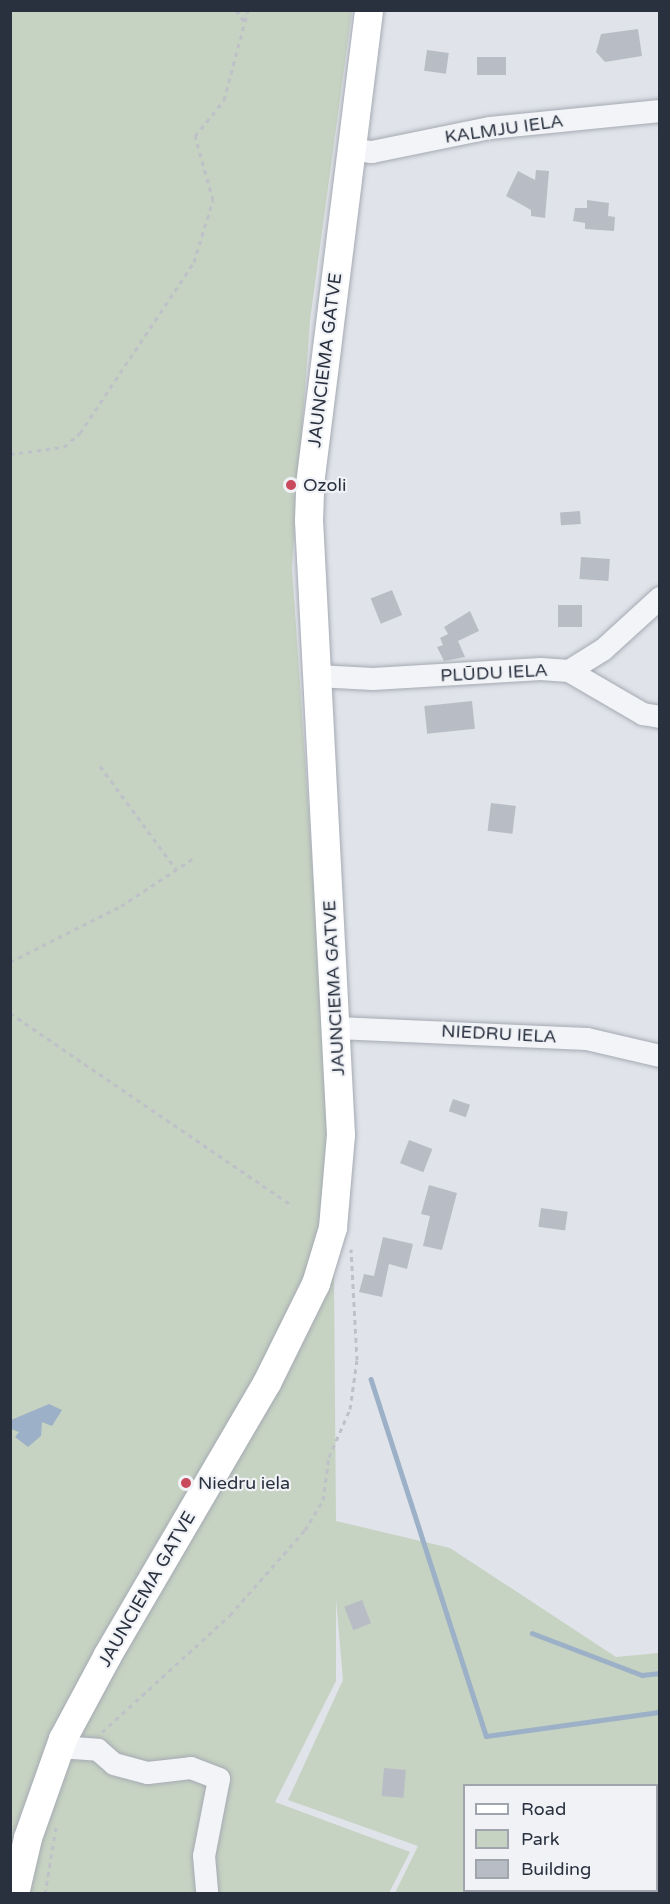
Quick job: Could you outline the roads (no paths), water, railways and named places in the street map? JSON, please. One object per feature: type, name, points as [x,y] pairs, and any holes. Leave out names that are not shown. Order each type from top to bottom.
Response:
[{"type":"main road","name":"JAUNCIEMA GATVE","points":[[15,1893],[28,1838],[72,1747],[108,1654],[267,1383],[316,1284],[333,1228],[339,1178],[337,1028],[317,676],[310,485],[369,10]]},
{"type":"street","name":"KALMJU IELA","points":[[350,150],[372,152],[490,128],[660,111]]},
{"type":"street","points":[[569,671],[603,650],[660,598]]},
{"type":"street","name":"PLŪDU IELA","points":[[317,676],[373,679],[541,669],[569,671],[643,714],[660,717]]},
{"type":"street","name":"NIEDRU IELA","points":[[337,1028],[587,1039],[660,1056]]},
{"type":"street","points":[[72,1747],[98,1750],[114,1764],[148,1773],[191,1768],[219,1779],[204,1856],[207,1893]]},
{"type":"water","points":[[49,1404],[62,1410],[52,1426],[42,1422],[41,1436],[28,1447],[15,1437],[19,1432],[11,1429],[11,1420]]},
{"type":"waterway","points":[[371,1379],[486,1736],[660,1712]]},
{"type":"waterway","points":[[532,1633],[642,1675],[660,1673]]},
{"type":"place","name":"Ozoli","points":[[291,485]]},
{"type":"place","name":"Niedru iela","points":[[186,1483]]}]
